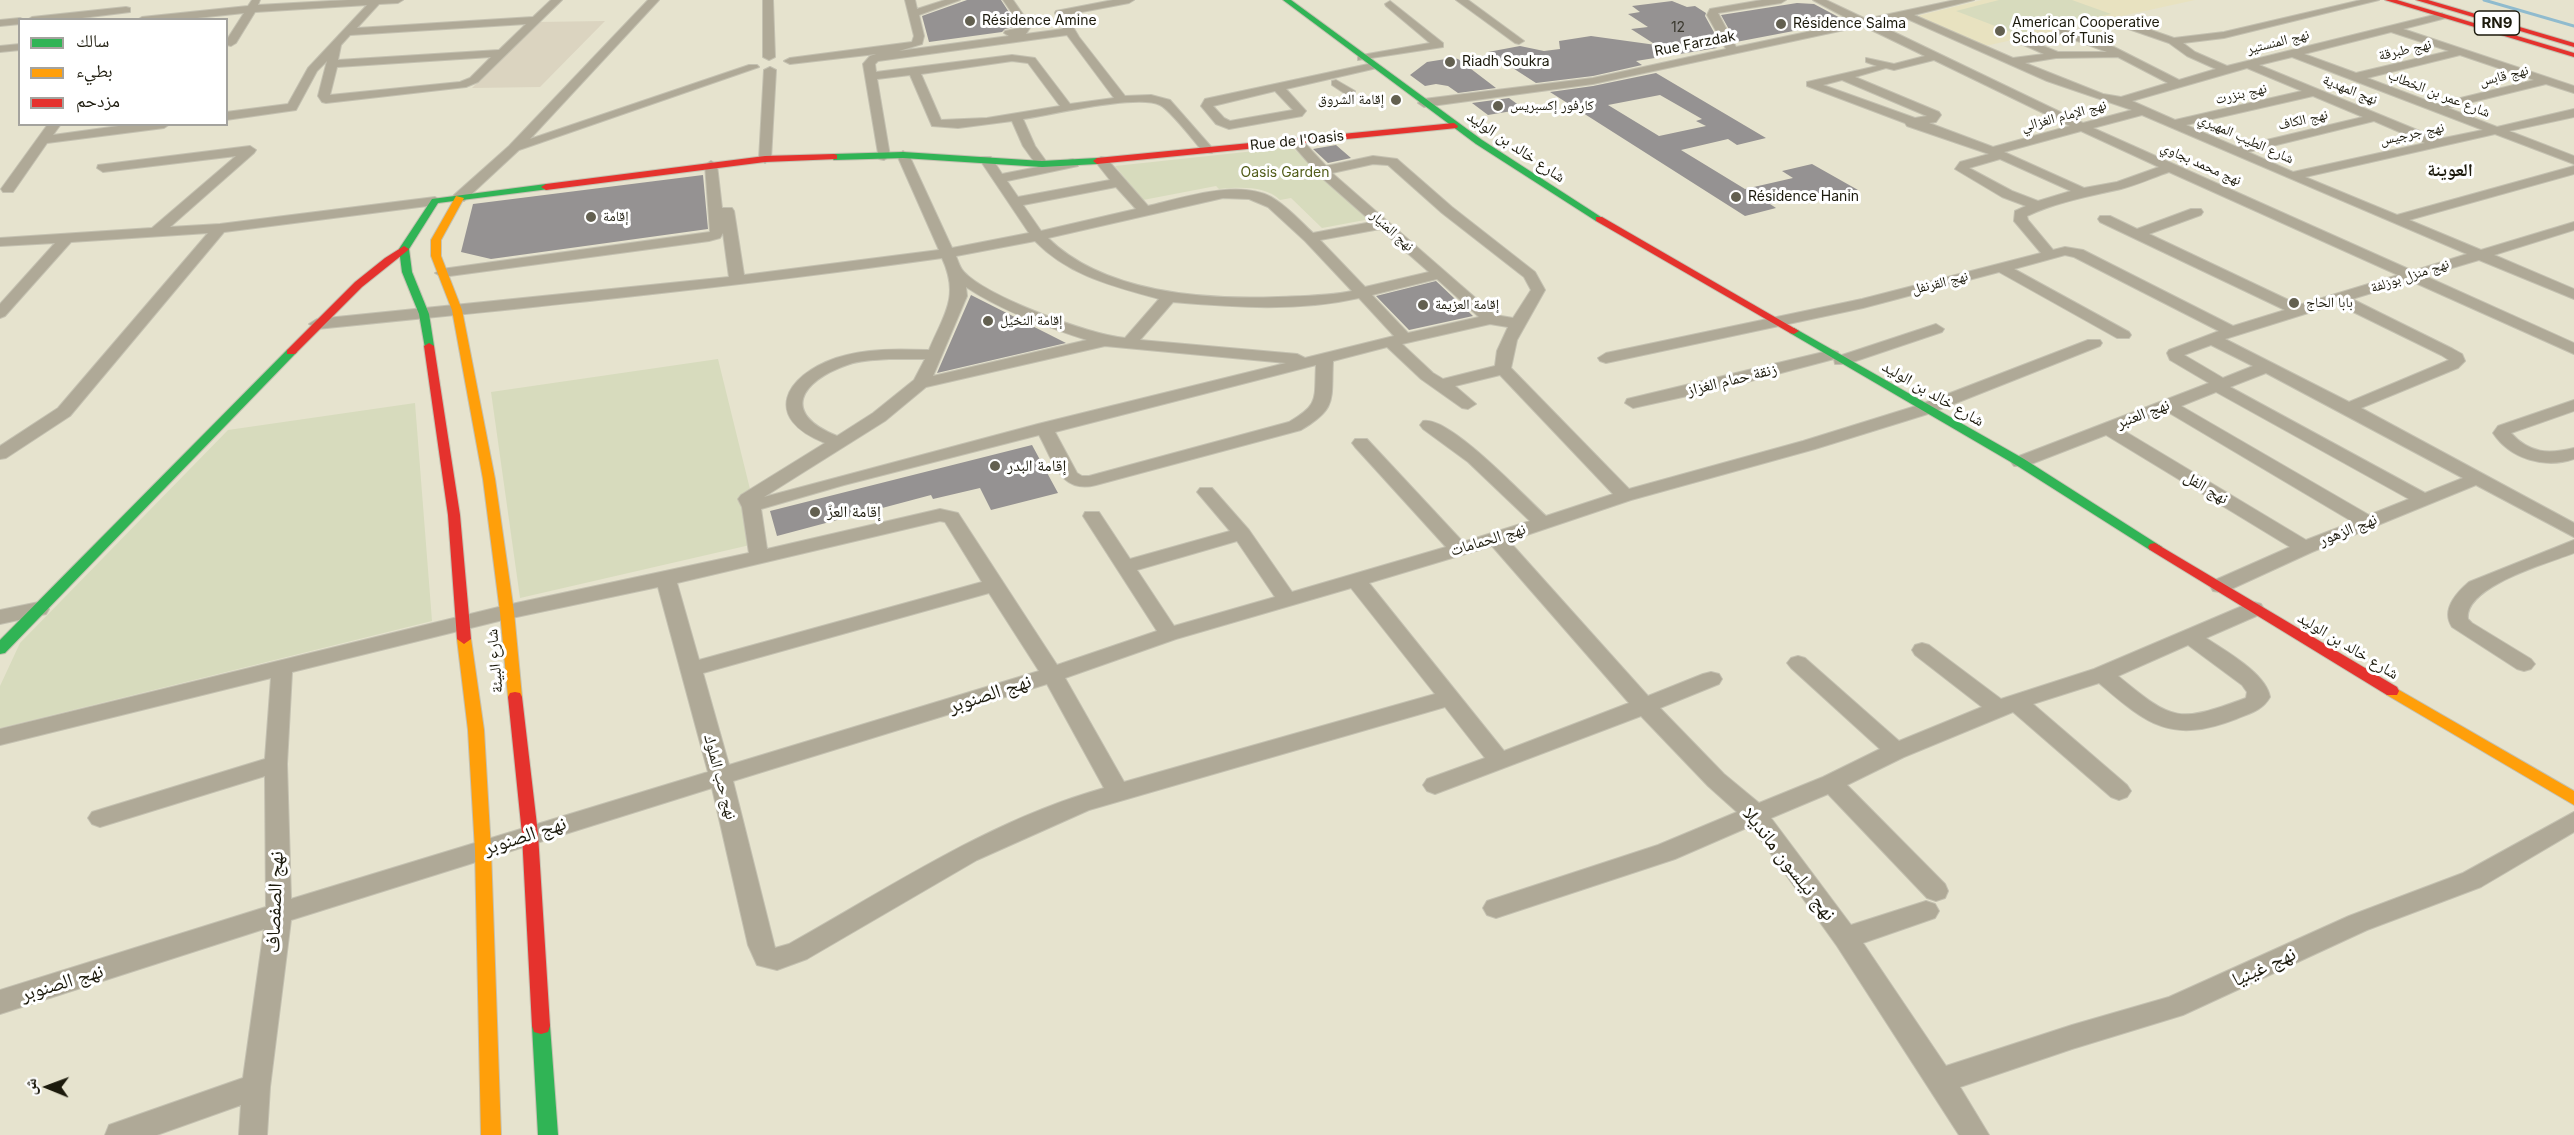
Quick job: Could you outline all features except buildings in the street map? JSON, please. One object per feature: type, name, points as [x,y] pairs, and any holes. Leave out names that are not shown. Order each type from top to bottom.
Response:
[{"type":"main road","name":"شارع خالد بن الوليد","points":[[1287,0],[1454,126],[1556,194],[1836,358],[2020,462],[2254,609],[2574,799]]},
{"type":"main road","points":[[2389,0],[2574,55]]},
{"type":"main road","name":"RN9","points":[[2420,0],[2574,45]]},
{"type":"main road","name":"RN9","points":[[2458,0],[2574,34]]},
{"type":"main road","name":"Rue de l'Oasis","points":[[435,201],[765,159],[903,155],[1042,164],[1075,163],[1454,126]]},
{"type":"main road","name":"شارع البيئة","points":[[459,198],[436,240],[436,256],[457,310],[489,479],[507,612],[519,746],[530,834],[548,1135]]},
{"type":"main road","points":[[0,649],[317,324],[377,267],[404,249],[435,201]]},
{"type":"main road","name":"شارع البيئة","points":[[404,249],[407,272],[424,314],[454,515],[462,624],[476,730],[483,850],[491,1135]]},
{"type":"street","points":[[68,18],[123,15],[132,0]]},
{"type":"street","points":[[157,18],[254,5],[398,0]]},
{"type":"street","points":[[336,46],[324,96],[326,99],[337,100],[462,85],[474,80],[557,0]]},
{"type":"street","points":[[459,198],[513,149],[654,0]]},
{"type":"street","points":[[765,159],[769,64],[768,0]]},
{"type":"street","points":[[910,0],[919,36],[917,44]]},
{"type":"street","points":[[914,14],[955,0]]},
{"type":"street","points":[[513,149],[753,67],[769,64],[782,68],[790,62],[1024,31],[1026,26],[1008,0]]},
{"type":"street","points":[[1122,100],[1069,30],[1060,13],[1064,10],[1129,0]]},
{"type":"street","points":[[1461,0],[1519,41]]},
{"type":"street","points":[[1733,52],[1712,15],[1719,9],[1742,2],[1781,0]]},
{"type":"street","name":"نهج محمد بجاوي","points":[[1818,0],[2079,126],[2574,349]]},
{"type":"street","name":"Rue Farzdak","points":[[1424,103],[1593,81],[1967,0]]},
{"type":"street","points":[[2173,41],[2224,35],[2374,0]]},
{"type":"street","points":[[228,116],[292,107],[312,70],[376,1]]},
{"type":"street","points":[[1278,87],[1298,108],[1300,111],[1298,114],[1229,125],[1220,121],[1207,106],[1209,102],[1278,87],[1439,45],[1390,4]]},
{"type":"street","points":[[231,43],[254,5]]},
{"type":"street","name":"شارع الطيب المهيري","points":[[1906,15],[2011,62],[2100,97],[2121,101],[2292,176],[2572,292]]},
{"type":"street","name":"نهج المنستير","points":[[2121,101],[2226,70],[2442,16]]},
{"type":"street","points":[[348,32],[536,20]]},
{"type":"street","points":[[0,23],[18,21]]},
{"type":"street","points":[[2121,23],[2173,41],[2191,54],[2226,70]]},
{"type":"street","points":[[2393,29],[2574,90]]},
{"type":"street","points":[[884,156],[870,61],[880,56],[1069,30]]},
{"type":"street","points":[[2060,31],[2110,49],[2178,84]]},
{"type":"street","points":[[1020,58],[1056,33]]},
{"type":"street","points":[[2022,40],[2056,55]]},
{"type":"street","points":[[0,49],[18,47]]},
{"type":"street","name":"نهج طبرقة","points":[[2355,77],[2462,51]]},
{"type":"street","points":[[332,64],[503,53]]},
{"type":"street","name":"شارع عمر بن الخطاب","points":[[2294,54],[2574,160]]},
{"type":"street","points":[[2011,62],[2056,55],[2120,56]]},
{"type":"street","points":[[1937,56],[1811,84],[1996,153],[2083,192]]},
{"type":"street","points":[[871,76],[1020,58],[1031,60],[1068,109]]},
{"type":"street","points":[[1852,62],[1874,59],[1887,67],[1908,74]]},
{"type":"street","name":"نهج المهدية","points":[[2249,65],[2439,144]]},
{"type":"street","points":[[914,71],[936,123],[952,125],[1122,100],[1161,99],[1208,150]]},
{"type":"street","points":[[1841,76],[1935,115],[1932,119],[1911,123]]},
{"type":"street","name":"نهج قابس","points":[[2434,108],[2546,81]]},
{"type":"street","points":[[1336,83],[1352,93]]},
{"type":"street","name":"نهج بنزرت","points":[[2175,124],[2314,92]]},
{"type":"street","name":"نهج الإمام الغزالي","points":[[2037,206],[2007,194],[1961,169],[1965,165],[1996,153],[2079,126],[2144,111]]},
{"type":"street","name":"نهج جرجيس","points":[[2292,176],[2574,113]]},
{"type":"street","points":[[1016,117],[1029,146],[1042,164]]},
{"type":"street","name":"نهج الكاف","points":[[2236,151],[2376,117]]},
{"type":"street","points":[[8,189],[54,126]]},
{"type":"street","points":[[44,140],[150,126]]},
{"type":"street","name":"نهج المنيار","points":[[1296,141],[1323,171],[1490,319]]},
{"type":"street","points":[[104,168],[250,150],[155,233]]},
{"type":"street","points":[[759,556],[751,506],[747,499],[879,417],[921,383],[959,296],[957,274],[903,155]]},
{"type":"street","points":[[986,160],[1037,235],[1057,255],[1107,280],[1169,297],[1238,303],[1331,300],[1441,274]]},
{"type":"street","points":[[1323,171],[1373,160],[1392,162],[1447,210],[1530,275],[1538,290],[1518,324],[1501,361],[1503,369],[1568,434],[1625,496]]},
{"type":"street","points":[[1101,161],[1144,210]]},
{"type":"street","points":[[999,179],[1075,163]]},
{"type":"street","points":[[717,164],[737,279]]},
{"type":"street","points":[[442,273],[715,235],[718,230],[717,164]]},
{"type":"street","points":[[2050,255],[2020,218],[2020,214],[2037,206],[2083,192],[2120,185],[2170,166]]},
{"type":"street","points":[[2397,219],[2574,170]]},
{"type":"street","points":[[1016,202],[1120,182]]},
{"type":"street","points":[[317,324],[737,279],[948,252],[1223,194],[1249,195],[1263,198],[1273,204],[1310,238],[1363,293],[1422,372],[1468,404]]},
{"type":"street","points":[[3,245],[220,228],[435,201]]},
{"type":"street","points":[[2138,234],[2196,212]]},
{"type":"street","points":[[2105,219],[2299,310]]},
{"type":"street","points":[[1310,238],[1385,224]]},
{"type":"street","name":"نهج منزل بوزلفة","points":[[2220,385],[2174,355],[2212,339],[2299,310],[2574,226]]},
{"type":"street","points":[[0,454],[64,412],[220,228]]},
{"type":"street","points":[[0,313],[66,239]]},
{"type":"street","name":"نهج القرنفل","points":[[1606,358],[1863,303],[2065,251],[2078,253],[2232,332]]},
{"type":"street","points":[[2000,267],[2123,335]]},
{"type":"street","points":[[957,274],[982,291],[1014,307],[1053,324],[1105,341],[1318,359]]},
{"type":"street","points":[[1129,343],[1169,297]]},
{"type":"street","points":[[2340,299],[2447,352],[2456,357],[2457,361],[2348,408]]},
{"type":"street","points":[[751,506],[838,481],[1398,340],[1490,319],[1518,324]]},
{"type":"street","name":"زنقة حمام الغزاز","points":[[1633,403],[1836,358],[1935,329]]},
{"type":"street","points":[[2212,339],[2348,408],[2574,531]]},
{"type":"street","points":[[921,383],[1105,341]]},
{"type":"street","name":"نهج الحمامات","points":[[1052,675],[1169,634],[1286,598],[1459,550],[1625,496],[1809,445],[1925,409],[2094,343]]},
{"type":"street","points":[[837,442],[814,432],[799,420],[794,409],[795,396],[804,382],[820,371],[843,361],[882,354],[935,355]]},
{"type":"street","points":[[1044,429],[1070,476],[1078,482],[1090,481],[1295,426],[1312,416],[1322,405],[1318,359]]},
{"type":"street","name":"نهج العنبر","points":[[2020,462],[2266,367]]},
{"type":"street","points":[[1441,384],[1503,369]]},
{"type":"street","points":[[2220,385],[2422,500]]},
{"type":"street","points":[[2166,404],[2368,523]]},
{"type":"street","points":[[2567,455],[2534,455],[2508,442],[2502,433],[2504,430],[2574,405]]},
{"type":"street","points":[[1429,425],[1473,454],[1507,491],[1542,523]]},
{"type":"street","name":"نهج الفل","points":[[2107,428],[2305,548]]},
{"type":"street","points":[[1361,443],[1459,550]]},
{"type":"street","name":"نهج الزهور","points":[[2220,586],[2305,548],[2478,478]]},
{"type":"street","points":[[1206,492],[1242,534],[1286,598]]},
{"type":"street","points":[[0,737],[507,612],[666,579],[940,515],[951,518],[1052,675],[1118,793],[1448,698]]},
{"type":"street","points":[[1092,516],[1169,634]]},
{"type":"street","points":[[1126,567],[1242,534]]},
{"type":"street","name":"نهج نيلسون مانديلا","points":[[1496,539],[1644,706],[1716,780],[1755,814],[1846,938],[1976,1135]]},
{"type":"street","points":[[2524,664],[2464,628],[2457,620],[2457,612],[2472,588],[2574,546]]},
{"type":"street","name":"نهج حب الملوك","points":[[666,579],[671,605],[692,669],[721,778],[761,945],[766,957],[774,960],[785,957],[998,838],[1082,803],[1118,793]]},
{"type":"street","points":[[1356,579],[1499,760]]},
{"type":"street","points":[[692,669],[994,585]]},
{"type":"street","points":[[0,617],[39,609]]},
{"type":"street","points":[[1496,908],[1666,852],[1832,783],[1896,751],[2008,706],[2102,674],[2254,609]]},
{"type":"street","points":[[2102,674],[2155,716],[2167,722],[2179,724],[2204,722],[2254,703],[2259,697],[2258,690],[2250,680],[2188,636]]},
{"type":"street","points":[[1922,650],[2008,706],[2119,791]]},
{"type":"street","points":[[1798,663],[1896,751]]},
{"type":"street","name":"نهج الصفصاف","points":[[253,1135],[256,1087],[279,914],[276,764],[282,668]]},
{"type":"street","name":"نهج الصنوبر","points":[[0,1002],[530,834],[721,778],[1052,675]]},
{"type":"street","points":[[1435,785],[1711,679]]},
{"type":"street","points":[[100,818],[276,764]]},
{"type":"street","points":[[1832,783],[1931,901],[1846,938]]},
{"type":"street","name":"نهج غينيا","points":[[1940,1081],[2072,1036],[2174,1008],[2358,923],[2472,879],[2574,821]]},
{"type":"street","points":[[119,1135],[256,1087]]},
{"type":"shaded area","name":"American Cooperative School of Tunis","points":[[1982,0],[2195,0],[1985,46],[1913,17]]},
{"type":"shaded area","points":[[605,21],[540,87],[472,88],[537,22]]},
{"type":"green space","points":[[1999,0],[2072,0],[2111,14],[2016,34],[1956,11]]},
{"type":"green space","name":"Oasis Garden","points":[[1283,148],[1294,149],[1370,219],[1322,228],[1291,198],[1280,200],[1267,192],[1251,188],[1219,189],[1216,186],[1143,200],[1115,166]]},
{"type":"green space","points":[[718,359],[763,542],[520,598],[491,392]]},
{"type":"green space","points":[[415,403],[432,621],[0,728],[0,686],[20,643],[228,430]]},
{"type":"waterway","points":[[2484,0],[2574,26]]},
{"type":"traffic: fast","points":[[1287,0],[1479,142],[1599,219]]},
{"type":"traffic: fast","points":[[834,157],[903,155],[1042,164],[1097,161]]},
{"type":"traffic: fast","points":[[429,346],[424,314],[407,272],[404,249],[435,201],[546,187]]},
{"type":"traffic: fast","points":[[1794,331],[2020,462],[2155,547]]},
{"type":"traffic: fast","points":[[0,649],[291,352]]},
{"type":"traffic: fast","points":[[541,1026],[548,1135]]},
{"type":"traffic: slow","points":[[459,198],[436,240],[436,256],[457,310],[489,479],[507,612],[515,697]]},
{"type":"traffic: slow","points":[[464,639],[476,730],[483,850],[491,1135]]},
{"type":"traffic: slow","points":[[2392,691],[2574,799]]},
{"type":"traffic: jam","points":[[2389,0],[2574,55]]},
{"type":"traffic: jam","points":[[2420,0],[2574,45]]},
{"type":"traffic: jam","points":[[1097,161],[1454,126]]},
{"type":"traffic: jam","points":[[546,187],[765,159],[834,157]]},
{"type":"traffic: jam","points":[[1599,219],[1794,331]]},
{"type":"traffic: jam","points":[[291,352],[359,285],[404,249]]},
{"type":"traffic: jam","points":[[429,346],[454,515],[464,639]]},
{"type":"traffic: jam","points":[[2155,547],[2392,691]]},
{"type":"traffic: jam","points":[[515,697],[530,834],[541,1026]]},
{"type":"place","name":"Résidence Amine","points":[[970,21]]},
{"type":"place","name":"Résidence Salma","points":[[1781,24]]},
{"type":"place","name":"American Cooperative School of Tunis","points":[[2000,31]]},
{"type":"place","name":"Riadh Soukra","points":[[1450,62]]},
{"type":"place","name":"إقامة الشروق","points":[[1396,100]]},
{"type":"place","name":"كارفور إكسبريس","points":[[1498,106]]},
{"type":"place","name":"Résidence Hanin","points":[[1736,197]]},
{"type":"place","name":"إقامة","points":[[591,217]]},
{"type":"place","name":"بابا الحاج","points":[[2294,303]]},
{"type":"place","name":"إقامة العزيمة","points":[[1423,305]]},
{"type":"place","name":"إقامة النخيل","points":[[988,321]]},
{"type":"place","name":"إقامة البدر","points":[[995,466]]},
{"type":"place","name":"إقامة العزّ","points":[[815,512]]},
{"type":"district","name":"العوينة","points":[[2450,171]]}]
